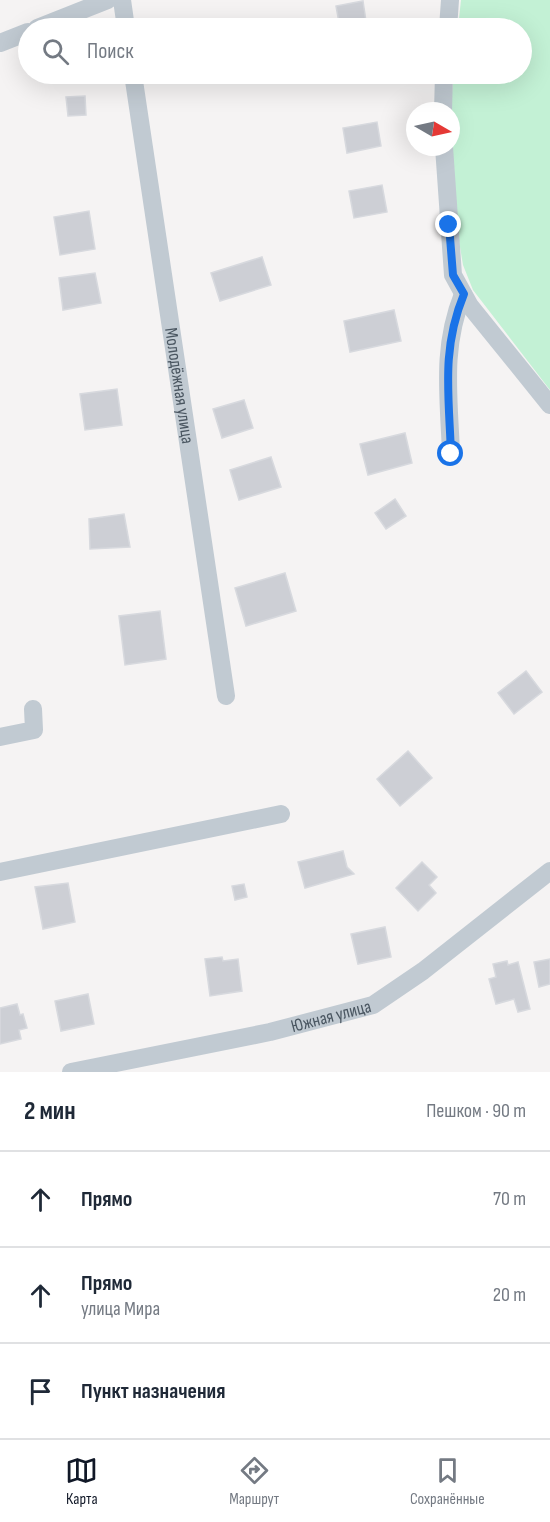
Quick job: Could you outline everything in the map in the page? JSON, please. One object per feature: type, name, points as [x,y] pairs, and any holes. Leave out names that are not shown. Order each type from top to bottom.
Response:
[{"type":"street","points":[[62,18],[108,0]]},
{"type":"street","points":[[122,0],[125,18]]},
{"type":"street","points":[[449,18],[450,0]]},
{"type":"street","points":[[0,43],[18,36]]},
{"type":"street","name":"Молодёжная улица","points":[[134,84],[226,696]]},
{"type":"street","points":[[443,102],[444,84]]},
{"type":"street","points":[[445,156],[453,275],[470,306],[550,405]]},
{"type":"street","points":[[451,454],[447,351],[451,329],[464,294]]},
{"type":"street","points":[[0,737],[34,730],[33,709]]},
{"type":"street","points":[[0,872],[281,814]]},
{"type":"street","name":"Южная улица","points":[[71,1072],[270,1032],[373,1005],[423,971],[550,871]]},
{"type":"green space","points":[[461,0],[550,0],[550,390],[473,290],[463,265],[456,223],[452,156],[460,156],[460,102],[451,102],[453,84],[532,84],[532,18],[459,18]]},
{"type":"building","points":[[363,1],[366,18],[338,18],[336,6]]},
{"type":"building","points":[[85,96],[86,115],[68,116],[66,97]]},
{"type":"building","points":[[377,122],[381,146],[347,153],[343,128]]},
{"type":"building","points":[[382,185],[387,212],[354,218],[349,191]]},
{"type":"building","points":[[89,211],[95,249],[60,255],[54,217]]},
{"type":"building","points":[[262,257],[271,285],[220,301],[211,273]]},
{"type":"building","points":[[95,273],[101,303],[63,310],[59,278]]},
{"type":"building","points":[[394,310],[401,341],[350,352],[344,321]]},
{"type":"building","points":[[117,389],[122,425],[85,430],[80,394]]},
{"type":"building","points":[[244,400],[253,428],[222,438],[213,409]]},
{"type":"building","points":[[405,433],[412,463],[368,475],[360,444]]},
{"type":"building","points":[[271,457],[281,487],[239,500],[230,470]]},
{"type":"building","points":[[395,499],[406,516],[386,529],[375,513]]},
{"type":"building","points":[[124,514],[130,547],[90,549],[89,519]]},
{"type":"building","points":[[285,573],[296,611],[246,626],[235,588]]},
{"type":"building","points":[[160,611],[166,659],[125,665],[119,616]]},
{"type":"building","points":[[526,671],[542,692],[514,714],[498,693]]},
{"type":"building","points":[[408,751],[432,778],[400,806],[377,779]]},
{"type":"building","points":[[343,851],[347,867],[354,874],[305,888],[298,862]]},
{"type":"building","points":[[422,862],[437,877],[429,885],[436,893],[418,911],[396,888]]},
{"type":"building","points":[[68,883],[75,922],[43,929],[35,887]]},
{"type":"building","points":[[244,884],[247,897],[235,900],[232,886]]},
{"type":"building","points":[[385,927],[391,957],[358,964],[351,934]]},
{"type":"building","points":[[222,957],[223,961],[238,959],[242,991],[210,996],[205,959]]},
{"type":"building","points":[[550,959],[550,984],[539,987],[534,962]]},
{"type":"building","points":[[507,961],[508,965],[518,962],[530,1009],[518,1012],[514,999],[496,1004],[489,979],[496,977],[493,964]]},
{"type":"building","points":[[88,994],[94,1024],[61,1031],[55,1001]]},
{"type":"building","points":[[17,1004],[27,1028],[19,1030],[21,1039],[0,1044],[0,1008]]},
{"type":"route","points":[[449,225],[453,275],[464,294],[456,311],[447,351],[451,454]]}]
